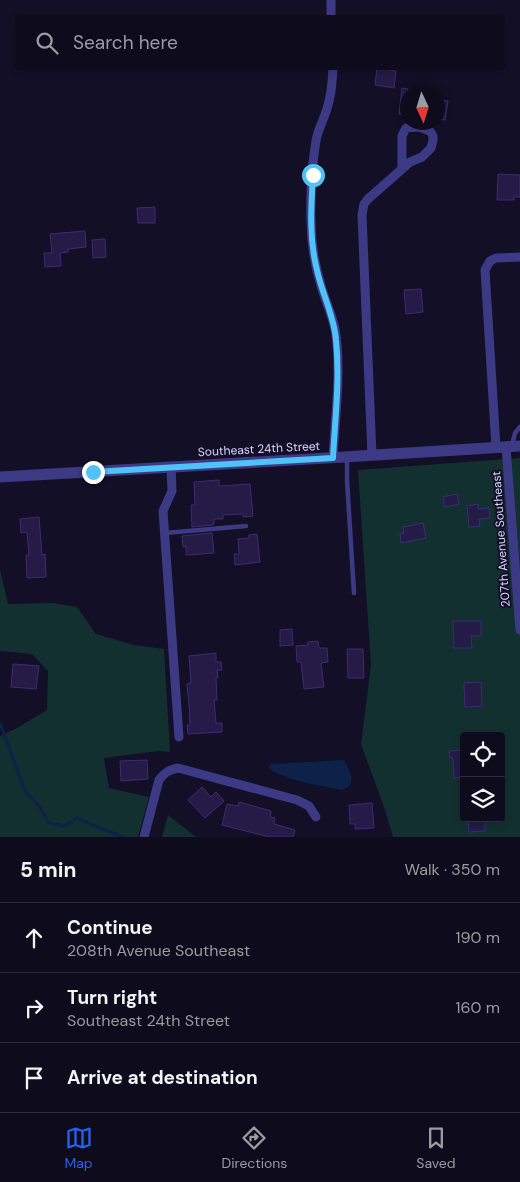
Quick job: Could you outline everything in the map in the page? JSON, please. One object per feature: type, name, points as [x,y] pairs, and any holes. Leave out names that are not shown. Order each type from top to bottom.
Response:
[{"type":"street","points":[[331,0],[332,15]]},
{"type":"street","points":[[333,70],[328,106],[316,142],[311,221],[312,250],[322,290],[330,311],[336,340],[337,377],[333,458]]},
{"type":"street","points":[[372,456],[362,215],[364,204],[410,162],[422,157],[431,148],[433,136],[430,131],[420,127],[406,128],[402,136],[402,169]]},
{"type":"street","name":"207th Avenue Southeast","points":[[520,257],[496,258],[490,261],[484,276],[508,447],[520,630]]},
{"type":"street","name":"Southeast 24th Street","points":[[0,477],[508,447]]},
{"type":"street","points":[[170,468],[172,491],[163,511],[179,737]]},
{"type":"street","points":[[144,837],[159,780],[164,773],[178,768],[297,800],[309,806],[316,817]]},
{"type":"lane","points":[[508,447],[520,427]]},
{"type":"lane","points":[[347,457],[354,593]]},
{"type":"lane","points":[[165,533],[246,526]]},
{"type":"green space","points":[[520,458],[520,837],[393,837],[361,744],[371,665],[358,470]]},
{"type":"green space","points":[[0,569],[8,604],[53,603],[77,607],[96,634],[134,645],[164,649],[170,752],[159,751],[104,758],[109,788],[149,797],[138,837],[0,837],[0,736],[47,710],[48,671],[32,654],[0,651]]},
{"type":"green space","points":[[168,815],[196,837],[162,837]]},
{"type":"water","points":[[344,760],[350,773],[351,781],[347,788],[342,790],[282,776],[268,767],[271,764]]},
{"type":"building","points":[[377,70],[396,71],[394,88],[375,85]]},
{"type":"building","points":[[445,101],[448,101],[445,120]]},
{"type":"building","points":[[498,174],[520,175],[520,197],[514,197],[514,200],[497,200]]},
{"type":"building","points":[[155,207],[155,223],[138,223],[137,208]]},
{"type":"building","points":[[85,231],[86,247],[68,249],[68,252],[60,253],[61,266],[45,267],[44,253],[52,253],[50,234]]},
{"type":"building","points":[[105,239],[106,257],[93,258],[92,240]]},
{"type":"building","points":[[421,289],[423,312],[406,314],[404,290]]},
{"type":"building","points":[[219,480],[219,486],[250,484],[253,516],[243,517],[243,514],[223,515],[223,519],[214,519],[214,524],[212,525],[192,527],[191,505],[195,505],[194,482]]},
{"type":"building","points":[[457,494],[459,504],[445,507],[443,497]]},
{"type":"building","points":[[478,504],[478,509],[489,508],[490,518],[479,519],[480,526],[469,527],[467,506]]},
{"type":"building","points":[[39,517],[42,555],[45,554],[46,577],[27,578],[26,555],[29,555],[27,532],[21,533],[20,519]]},
{"type":"building","points":[[423,523],[426,538],[401,543],[400,534],[404,533],[403,527]]},
{"type":"building","points":[[212,533],[214,553],[186,555],[186,546],[183,547],[182,536]]},
{"type":"building","points":[[257,534],[260,562],[235,565],[234,554],[239,554],[238,539],[249,538],[249,535]]},
{"type":"building","points":[[453,621],[481,621],[481,636],[471,636],[472,648],[454,648]]},
{"type":"building","points":[[292,629],[293,645],[280,646],[280,630]]},
{"type":"building","points":[[318,641],[319,648],[327,648],[328,662],[321,663],[324,687],[304,689],[301,662],[297,662],[296,646],[308,645],[308,642]]},
{"type":"building","points":[[347,649],[363,649],[364,678],[348,678]]},
{"type":"building","points":[[216,653],[216,662],[221,662],[222,670],[217,670],[217,700],[214,700],[216,723],[222,723],[222,732],[188,734],[187,725],[190,725],[190,715],[187,684],[191,683],[189,656]]},
{"type":"building","points":[[13,664],[39,666],[36,689],[11,687]]},
{"type":"building","points":[[481,682],[482,706],[465,707],[464,683]]},
{"type":"building","points":[[460,750],[460,777],[454,778],[453,758],[450,758],[449,751]]},
{"type":"building","points":[[147,760],[148,779],[121,781],[120,761]]},
{"type":"building","points":[[202,787],[211,797],[216,792],[224,801],[205,818],[188,800]]},
{"type":"building","points":[[239,802],[271,811],[270,817],[275,818],[274,824],[295,830],[293,837],[270,837],[222,825],[227,804],[238,806]]},
{"type":"building","points":[[372,803],[374,828],[355,829],[355,824],[350,824],[349,805]]},
{"type":"building","points":[[468,822],[485,822],[485,831],[469,832]]},
{"type":"waterway","points":[[0,723],[25,791],[39,806],[49,823],[64,826],[77,818],[123,837]]},
{"type":"route","points":[[93,472],[333,458],[338,362],[334,326],[322,290],[312,250],[313,175]]}]
